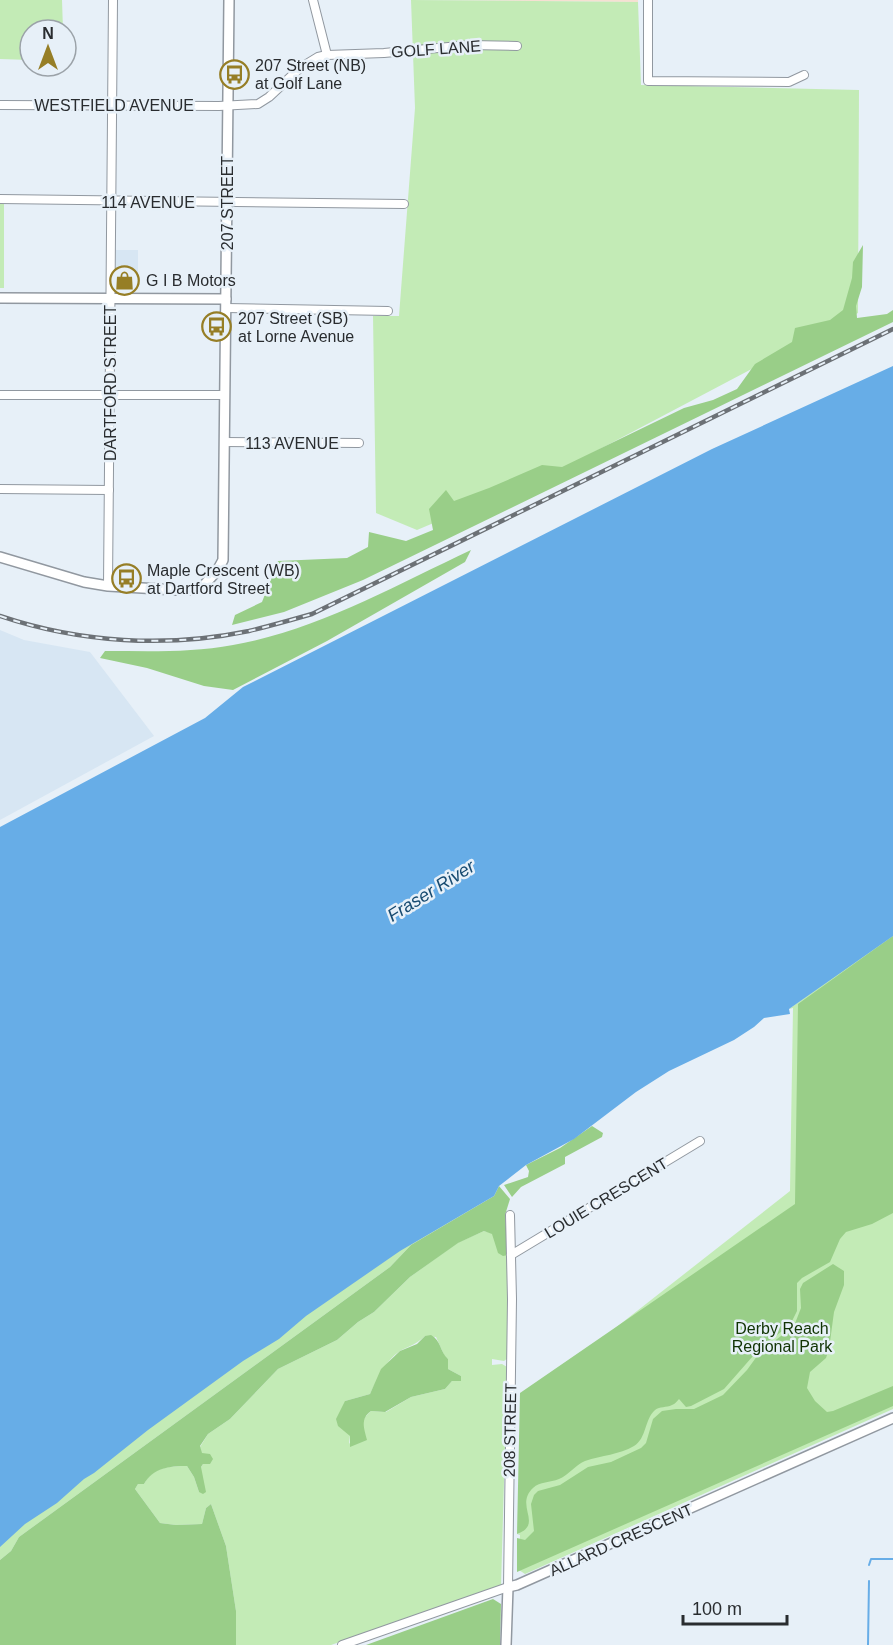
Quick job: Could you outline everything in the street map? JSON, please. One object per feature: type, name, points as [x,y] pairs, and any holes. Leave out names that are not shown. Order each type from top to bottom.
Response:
[{"type":"street","name":"DARTFORD STREET","points":[[108,586],[113,0]]},
{"type":"street","name":"207 STREET","points":[[108,586],[195,589],[209,581],[218,572],[224,554],[229,0]]},
{"type":"street","points":[[313,0],[327,55]]},
{"type":"street","points":[[648,0],[648,81],[789,82],[804,75]]},
{"type":"street","name":"GOLF LANE","points":[[228,105],[261,103],[300,68],[318,57],[327,55],[384,54],[470,45],[518,46]]},
{"type":"street","name":"WESTFIELD AVENUE","points":[[0,105],[228,105]]},
{"type":"street","name":"114 AVENUE","points":[[0,199],[404,204]]},
{"type":"street","points":[[0,298],[110,299],[388,310]]},
{"type":"street","points":[[0,395],[224,395]]},
{"type":"street","name":"113 AVENUE","points":[[224,442],[359,443]]},
{"type":"street","points":[[0,489],[109,490]]},
{"type":"street","points":[[0,557],[52,574],[108,586]]},
{"type":"street","name":"LOUIE CRESCENT","points":[[511,1255],[700,1141]]},
{"type":"street","name":"208 STREET","points":[[506,1645],[510,1215]]},
{"type":"street","name":"ALLARD CRESCENT","points":[[342,1645],[527,1581],[893,1418]]},
{"type":"shaded area","points":[[411,0],[638,0],[638,2]]},
{"type":"shaded area","points":[[116,250],[138,250],[138,287],[116,287]]},
{"type":"shaded area","points":[[0,630],[24,640],[90,652],[154,736],[0,820]]},
{"type":"green space","points":[[0,0],[62,0],[63,18],[18,18],[18,60],[0,59]]},
{"type":"green space","points":[[411,0],[638,2],[641,85],[859,90],[858,313],[564,468],[417,530],[376,513],[373,316],[399,316],[415,108]]},
{"type":"green space","points":[[0,202],[4,202],[4,288],[0,288]]},
{"type":"green space","points":[[863,245],[862,287],[856,306],[857,318],[887,314],[893,310],[893,322],[363,580],[284,612],[232,625],[235,615],[262,602],[278,561],[347,558],[368,547],[369,532],[406,541],[433,530],[429,509],[446,490],[454,501],[542,465],[562,467],[684,408],[713,400],[737,389],[755,364],[792,342],[795,328],[830,320],[843,310],[852,278],[853,262]]},
{"type":"green space","points":[[471,550],[465,562],[327,641],[233,690],[204,686],[147,668],[100,658],[105,651],[169,651],[233,645],[295,629],[384,592]]},
{"type":"green space","name":"Derby Reach Regional Park","points":[[893,934],[893,1409],[525,1574],[519,1570],[520,1535],[517,1534],[520,1533],[521,1402],[790,1191],[793,1008],[789,1009]]},
{"type":"green space","points":[[893,936],[893,1213],[872,1224],[846,1232],[840,1239],[830,1262],[797,1283],[797,1311],[790,1325],[760,1348],[724,1389],[691,1406],[686,1407],[679,1399],[673,1405],[655,1410],[641,1438],[634,1446],[585,1461],[563,1477],[533,1488],[526,1501],[528,1525],[525,1530],[517,1534],[520,1393],[795,1204],[798,1004]]},
{"type":"green space","points":[[592,1126],[603,1133],[602,1137],[565,1157],[565,1164],[521,1187],[512,1197],[504,1185],[528,1177],[529,1171],[526,1165],[560,1148]]},
{"type":"green space","points":[[499,1186],[510,1199],[505,1215],[508,1255],[503,1256],[498,1253],[492,1234],[484,1231],[458,1243],[410,1277],[374,1312],[337,1340],[278,1369],[230,1419],[208,1434],[200,1446],[202,1453],[210,1454],[213,1459],[210,1464],[203,1464],[201,1467],[206,1492],[203,1494],[199,1492],[187,1466],[168,1467],[157,1471],[144,1484],[138,1484],[135,1489],[160,1523],[202,1524],[206,1508],[211,1504],[226,1546],[236,1611],[236,1645],[0,1645],[0,1560],[11,1551],[19,1537],[390,1267],[411,1245],[494,1196]]},
{"type":"green space","points":[[487,1200],[411,1245],[390,1267],[19,1537],[11,1551],[0,1560],[0,1509],[348,1279]]},
{"type":"green space","points":[[484,1231],[492,1233],[508,1255],[508,1358],[504,1361],[492,1359],[492,1365],[502,1364],[507,1367],[501,1586],[331,1645],[236,1645],[236,1611],[226,1546],[211,1504],[206,1508],[202,1524],[160,1523],[135,1489],[138,1484],[144,1484],[157,1471],[168,1467],[187,1466],[199,1492],[203,1464],[200,1447],[208,1434],[230,1419],[278,1369],[337,1340],[374,1312],[410,1277],[457,1243]],"holes":[[[425,1336],[436,1337],[448,1359],[448,1369],[461,1376],[445,1389],[411,1397],[386,1412],[371,1411],[362,1421],[349,1444],[345,1401],[370,1394],[386,1365],[400,1351]]]},
{"type":"green space","points":[[833,1264],[844,1271],[844,1285],[834,1312],[826,1358],[810,1372],[807,1388],[815,1401],[827,1412],[893,1386],[893,1406],[517,1572],[517,1538],[525,1540],[534,1531],[531,1504],[538,1491],[560,1485],[588,1467],[611,1462],[641,1448],[646,1443],[653,1419],[662,1411],[694,1409],[723,1395],[747,1370],[760,1352],[794,1326],[801,1308],[800,1289],[803,1283]]},
{"type":"green space","points":[[431,1335],[437,1340],[448,1359],[448,1369],[461,1376],[461,1381],[452,1381],[445,1389],[411,1397],[385,1412],[371,1411],[364,1421],[367,1440],[350,1447],[350,1436],[338,1426],[336,1419],[345,1401],[370,1394],[381,1369],[400,1351],[417,1344],[425,1336]]},
{"type":"green space","points":[[493,1599],[501,1604],[500,1645],[366,1645]]},
{"type":"water","name":"Fraser River","points":[[893,366],[893,936],[789,1009],[790,1014],[764,1018],[734,1040],[669,1071],[636,1092],[574,1139],[526,1165],[499,1186],[494,1196],[400,1251],[148,1430],[84,1479],[57,1503],[25,1524],[0,1547],[0,827],[205,718],[243,687],[712,449]]},
{"type":"waterway","points":[[869,1565],[871,1559],[893,1559]]},
{"type":"waterway","points":[[868,1645],[869,1581]]},
{"type":"railway","points":[[0,616],[61,632],[92,637],[155,641],[187,640],[249,631],[312,614],[893,329]]},
{"type":"place","name":"207 Street (NB) at Golf Lane","points":[[234,74]]},
{"type":"place","name":"G I B Motors","points":[[125,280]]},
{"type":"place","name":"207 Street (SB) at Lorne Avenue","points":[[217,327]]},
{"type":"place","name":"Maple Crescent (WB) at Dartford Street","points":[[126,579]]}]
